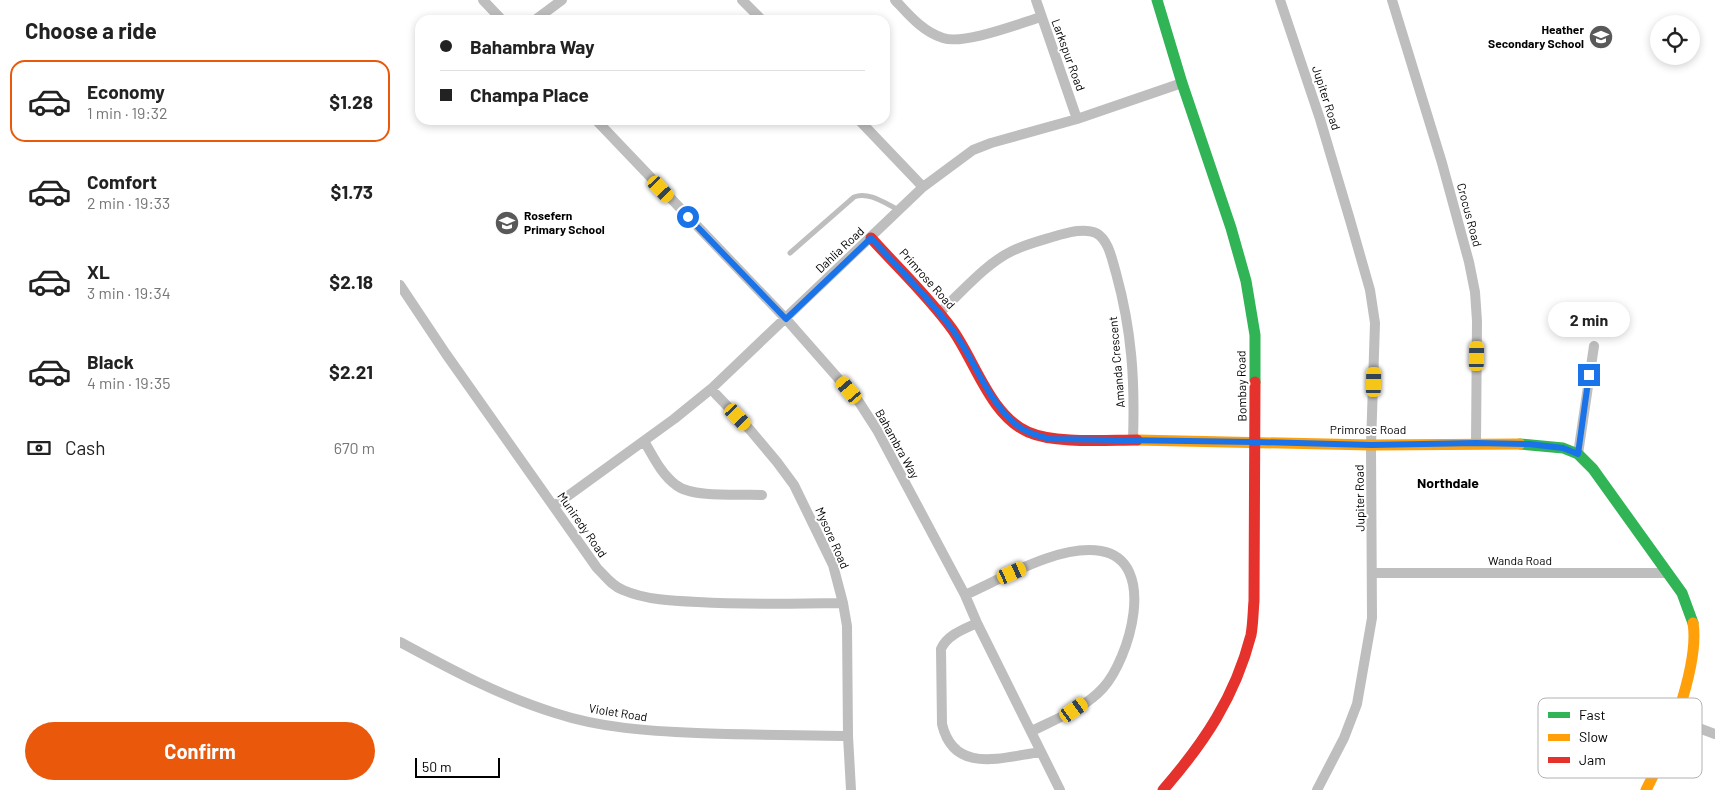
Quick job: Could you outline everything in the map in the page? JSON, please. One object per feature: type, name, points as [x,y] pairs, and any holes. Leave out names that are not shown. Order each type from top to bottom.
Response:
[{"type":"street","points":[[483,0],[497,15]]},
{"type":"street","points":[[542,15],[562,0]]},
{"type":"street","points":[[742,0],[757,15]]},
{"type":"street","points":[[896,0],[916,22],[943,38],[954,40],[976,36],[1041,17]]},
{"type":"street","name":"Larkspur Road","points":[[1036,0],[1077,119]]},
{"type":"street","name":"Bombay Road","points":[[1157,0],[1246,281],[1255,335],[1256,442],[1254,601],[1251,634],[1236,678],[1222,708],[1205,737],[1185,765],[1163,790]]},
{"type":"street","name":"Jupiter Road","points":[[1280,0],[1320,119],[1370,290],[1375,323],[1371,445],[1372,618],[1357,704],[1344,738],[1317,790]]},
{"type":"street","name":"Crocus Road","points":[[1392,0],[1442,163],[1469,262],[1475,292],[1477,321],[1476,443]]},
{"type":"street","name":"Dahlia Road","points":[[554,506],[674,419],[711,388],[786,319],[923,187],[962,157],[973,150],[991,143],[1077,119],[1182,83]]},
{"type":"street","name":"Bahambra Way","points":[[601,125],[786,319],[859,402],[877,430],[965,595],[1060,790]]},
{"type":"street","points":[[863,125],[923,187]]},
{"type":"street","name":"Amanda Crescent","points":[[940,313],[998,259],[1012,251],[1030,243],[1068,233],[1090,231],[1097,234],[1101,237],[1110,253],[1129,328],[1133,370],[1133,440]]},
{"type":"street","name":"Primrose Road","points":[[871,238],[940,313],[964,345],[991,395],[1007,416],[1031,433],[1050,439],[1371,445],[1476,443],[1547,446],[1563,448],[1578,454],[1611,492],[1682,593],[1690,612],[1694,626],[1694,644],[1681,698]]},
{"type":"street","name":"Muniredy Road","points":[[400,285],[554,506],[604,575],[620,589],[638,596],[675,601],[735,604],[843,603]]},
{"type":"street","points":[[1578,454],[1594,346]]},
{"type":"street","name":"Mysore Road","points":[[711,388],[751,431],[794,485],[834,565],[847,626],[850,790]]},
{"type":"street","points":[[644,441],[660,469],[678,487],[710,494],[762,495]]},
{"type":"street","points":[[965,595],[1042,560],[1080,551],[1110,553],[1119,558],[1130,571],[1134,582],[1135,600],[1132,622],[1114,673],[1102,689],[1074,710],[1032,731]]},
{"type":"street","name":"Wanda Road","points":[[1373,573],[1667,573]]},
{"type":"street","points":[[977,623],[943,644],[942,724],[944,734],[953,748],[967,757],[978,759],[993,758],[1042,752]]},
{"type":"street","name":"Violet Road","points":[[400,642],[485,686],[516,699],[556,713],[592,722],[654,731],[848,736]]},
{"type":"street","points":[[1702,729],[1715,734]]},
{"type":"street","name":"Primrose Road","points":[[1646,790],[1653,778]]},
{"type":"lane","points":[[790,253],[854,197],[860,194],[867,195],[900,210]]},
{"type":"traffic: fast","points":[[1157,0],[1182,83],[1231,228],[1246,281],[1255,335],[1255,382]]},
{"type":"traffic: fast","points":[[1520,444],[1563,448],[1578,454],[1593,469],[1682,593],[1693,623]]},
{"type":"traffic: slow","points":[[1137,440],[1371,445],[1520,444]]},
{"type":"traffic: slow","points":[[1682,698],[1694,641],[1693,623]]},
{"type":"traffic: slow","points":[[1646,790],[1652,778]]},
{"type":"traffic: jam","points":[[871,238],[943,317],[960,342],[993,400],[1015,424],[1039,436],[1066,440],[1137,440]]},
{"type":"traffic: jam","points":[[1163,790],[1205,737],[1227,699],[1244,658],[1251,635],[1254,601],[1255,382]]},
{"type":"place","name":"Heather Secondary School","points":[[1601,37]]},
{"type":"place","name":"Rosefern Primary School","points":[[507,223]]},
{"type":"district","name":"Northdale","points":[[1448,483]]},
{"type":"route","points":[[688,217],[786,319],[871,238],[940,313],[964,345],[991,395],[1007,416],[1031,433],[1050,439],[1371,445],[1529,444],[1563,448],[1578,454],[1589,375]]}]
